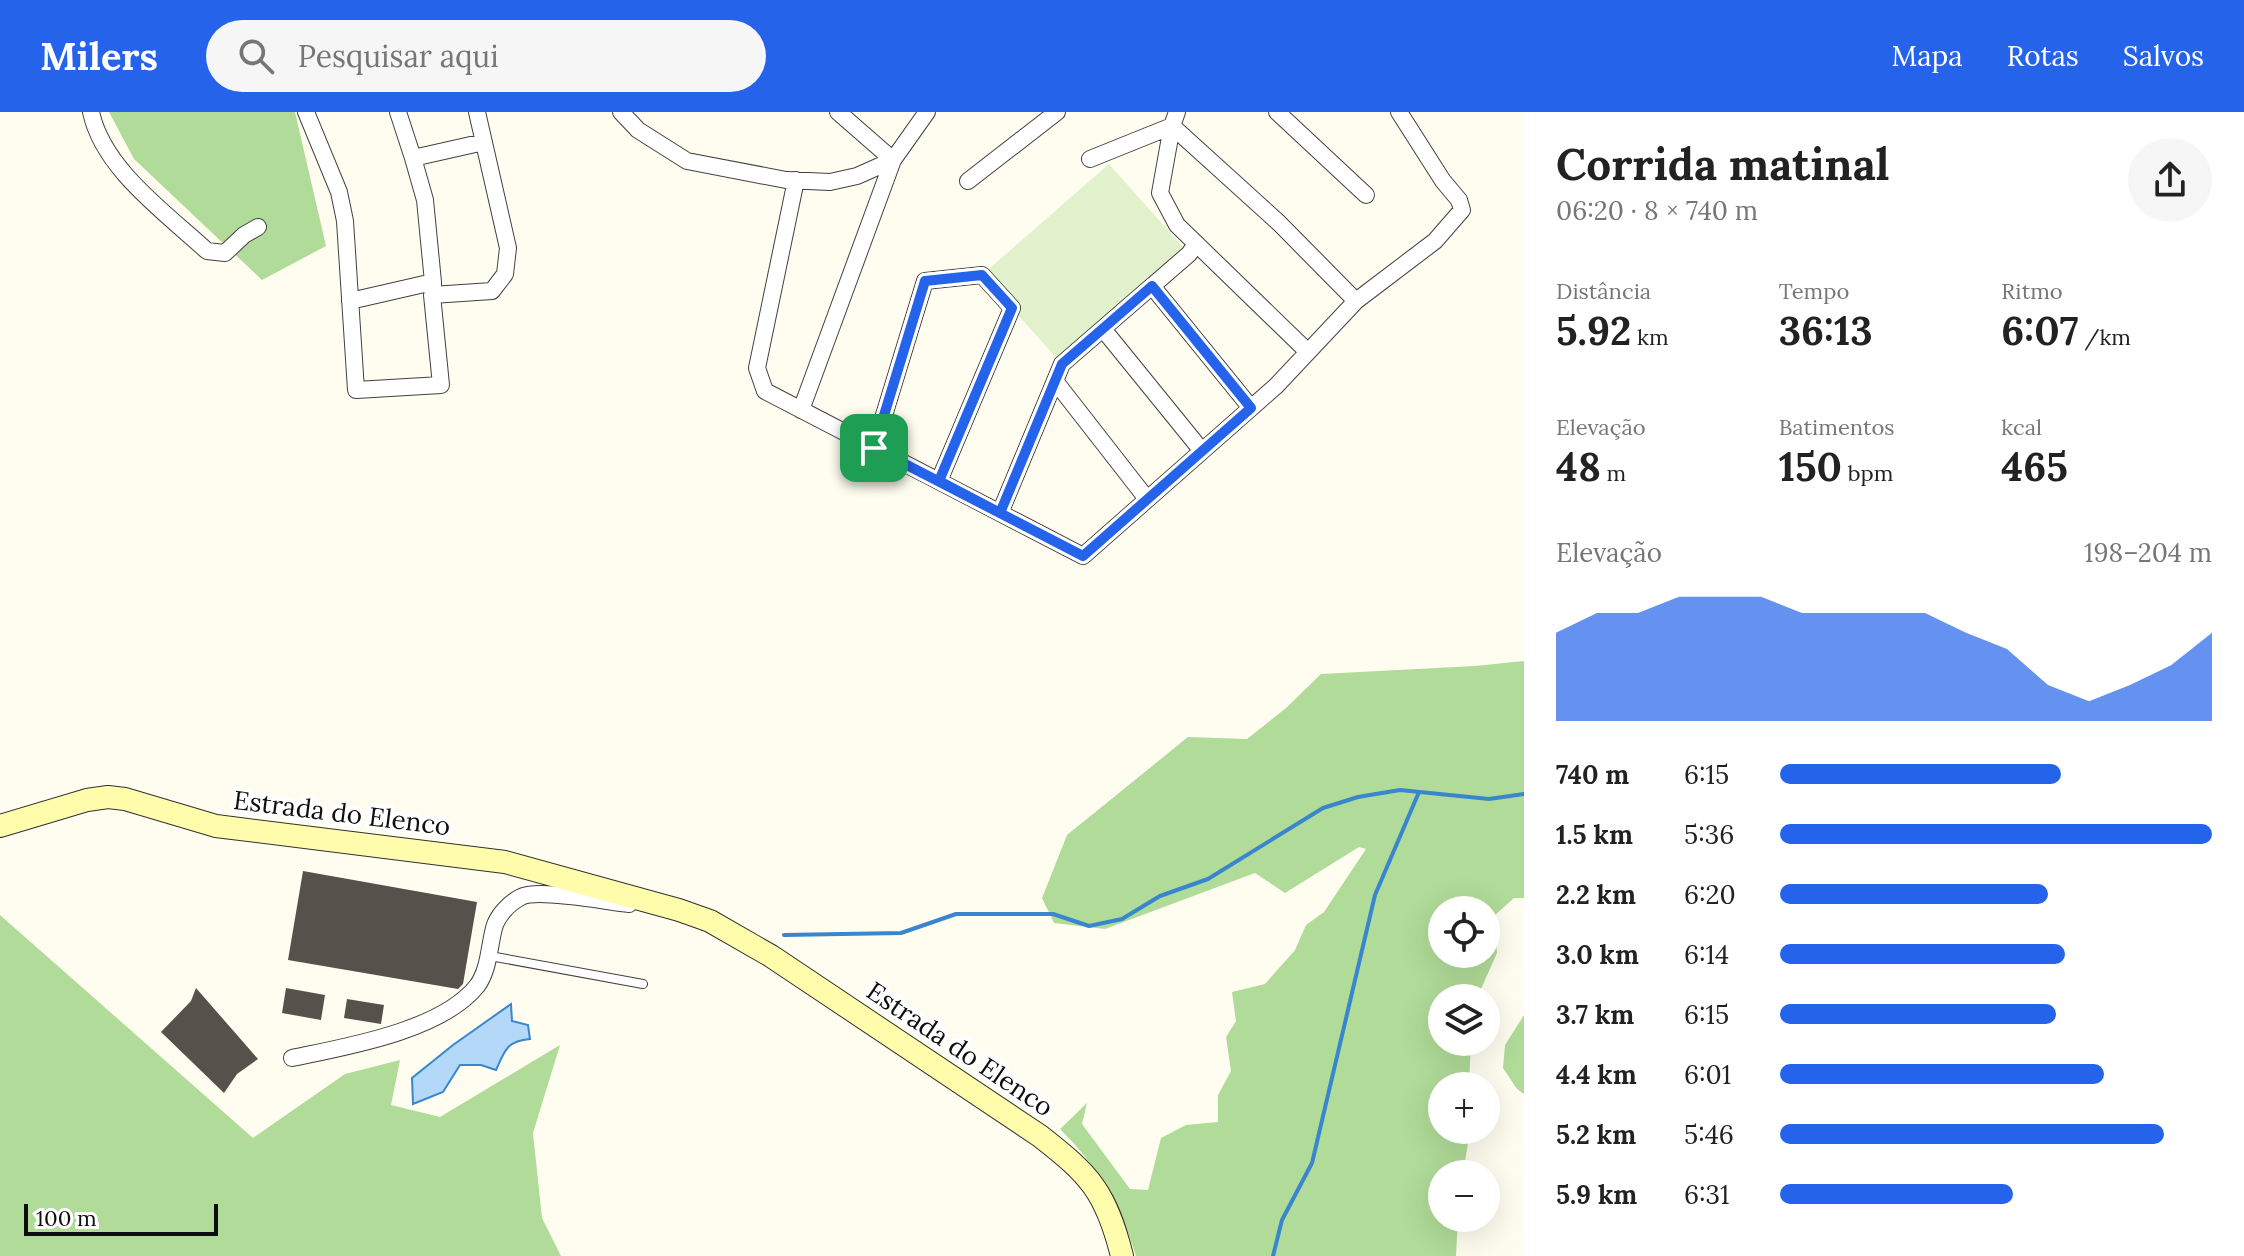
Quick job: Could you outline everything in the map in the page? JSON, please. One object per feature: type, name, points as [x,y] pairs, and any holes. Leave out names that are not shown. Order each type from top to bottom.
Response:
[{"type":"street","points":[[91,112],[95,133],[120,169],[207,251],[225,253],[258,227]]},
{"type":"street","points":[[306,112],[339,192],[345,221],[356,390],[441,385],[425,200],[398,112]]},
{"type":"street","points":[[350,301],[433,289],[492,291],[505,274],[508,248],[477,112]]},
{"type":"street","points":[[621,112],[638,130],[687,161],[796,180],[830,182],[857,176],[893,160]]},
{"type":"street","points":[[838,112],[893,160]]},
{"type":"street","points":[[801,410],[893,160],[927,112]]},
{"type":"street","points":[[968,181],[1057,112]]},
{"type":"street","points":[[1277,112],[1366,195]]},
{"type":"street","points":[[796,180],[757,368],[765,391],[1083,556],[1251,408],[1356,301],[1435,241],[1462,210],[1459,200],[1443,181],[1399,112]]},
{"type":"street","points":[[1174,119],[1356,301]]},
{"type":"street","points":[[1090,159],[1174,119]]},
{"type":"street","points":[[1174,119],[1160,193],[1177,225],[1308,352]]},
{"type":"street","points":[[413,158],[484,142]]},
{"type":"street","points":[[1000,513],[1062,364],[1189,254],[1196,244]]},
{"type":"street","points":[[874,448],[925,281],[982,275],[1012,308],[939,481]]},
{"type":"street","points":[[1152,286],[1251,408]]},
{"type":"street","points":[[1103,329],[1202,451]]},
{"type":"street","points":[[1055,381],[1147,499]]},
{"type":"street","name":"Estrada do Elenco","points":[[0,826],[87,800],[108,797],[125,799],[216,826],[505,862],[710,921],[771,956],[1040,1136],[1081,1169],[1109,1212],[1122,1256]]},
{"type":"street","name":"Estrada do Elenco","points":[[292,1058],[359,1044],[424,1022],[460,1002],[478,985],[490,956],[494,925],[504,909],[522,895],[545,894],[679,910]]},
{"type":"lane","points":[[490,956],[643,984]]},
{"type":"green space","points":[[109,112],[295,112],[326,246],[262,280],[134,159]]},
{"type":"green space","points":[[1109,164],[1189,254],[1062,364],[982,275]]},
{"type":"green space","points":[[1524,661],[1524,898],[1514,898],[1500,911],[1500,896],[1428,896],[1428,968],[1490,968],[1483,984],[1428,984],[1428,1056],[1470,1056],[1470,1072],[1428,1072],[1428,1144],[1468,1144],[1465,1160],[1428,1160],[1428,1232],[1457,1232],[1456,1256],[1136,1256],[1107,1188],[1060,1129],[1087,1103],[1082,1124],[1130,1189],[1148,1190],[1161,1138],[1186,1125],[1218,1122],[1218,1095],[1231,1071],[1226,1037],[1236,1021],[1232,992],[1265,984],[1295,950],[1306,925],[1324,912],[1366,849],[1359,847],[1285,893],[1255,873],[1105,929],[1054,923],[1042,898],[1067,835],[1188,737],[1247,739],[1286,708],[1321,674]]},
{"type":"green space","points":[[0,915],[253,1138],[345,1074],[400,1060],[391,1105],[440,1117],[560,1045],[533,1133],[542,1218],[561,1256],[0,1256]]},
{"type":"green space","points":[[1524,1015],[1524,1094],[1503,1068],[1505,1045]]},
{"type":"water","points":[[511,1004],[512,1021],[528,1025],[530,1039],[512,1044],[496,1070],[481,1065],[460,1065],[443,1092],[413,1104],[412,1078]]},
{"type":"building","points":[[303,871],[477,902],[463,984],[458,989],[288,960]]},
{"type":"building","points":[[196,988],[258,1059],[237,1074],[224,1093],[161,1032],[191,1001]]},
{"type":"building","points":[[286,988],[325,995],[321,1020],[282,1013]]},
{"type":"building","points":[[347,999],[384,1005],[381,1024],[344,1018]]},
{"type":"waterway","points":[[784,935],[901,933],[956,914],[1053,914],[1089,926],[1122,919],[1160,896],[1208,879],[1323,808],[1358,797],[1400,790],[1489,799],[1524,794]]},
{"type":"waterway","points":[[1273,1256],[1282,1220],[1312,1163],[1375,895],[1419,792]]},
{"type":"route","points":[[982,275],[1012,308],[939,481],[1000,513],[1062,364],[1152,286],[1251,408],[1083,556],[874,448],[925,281],[982,275]]}]
